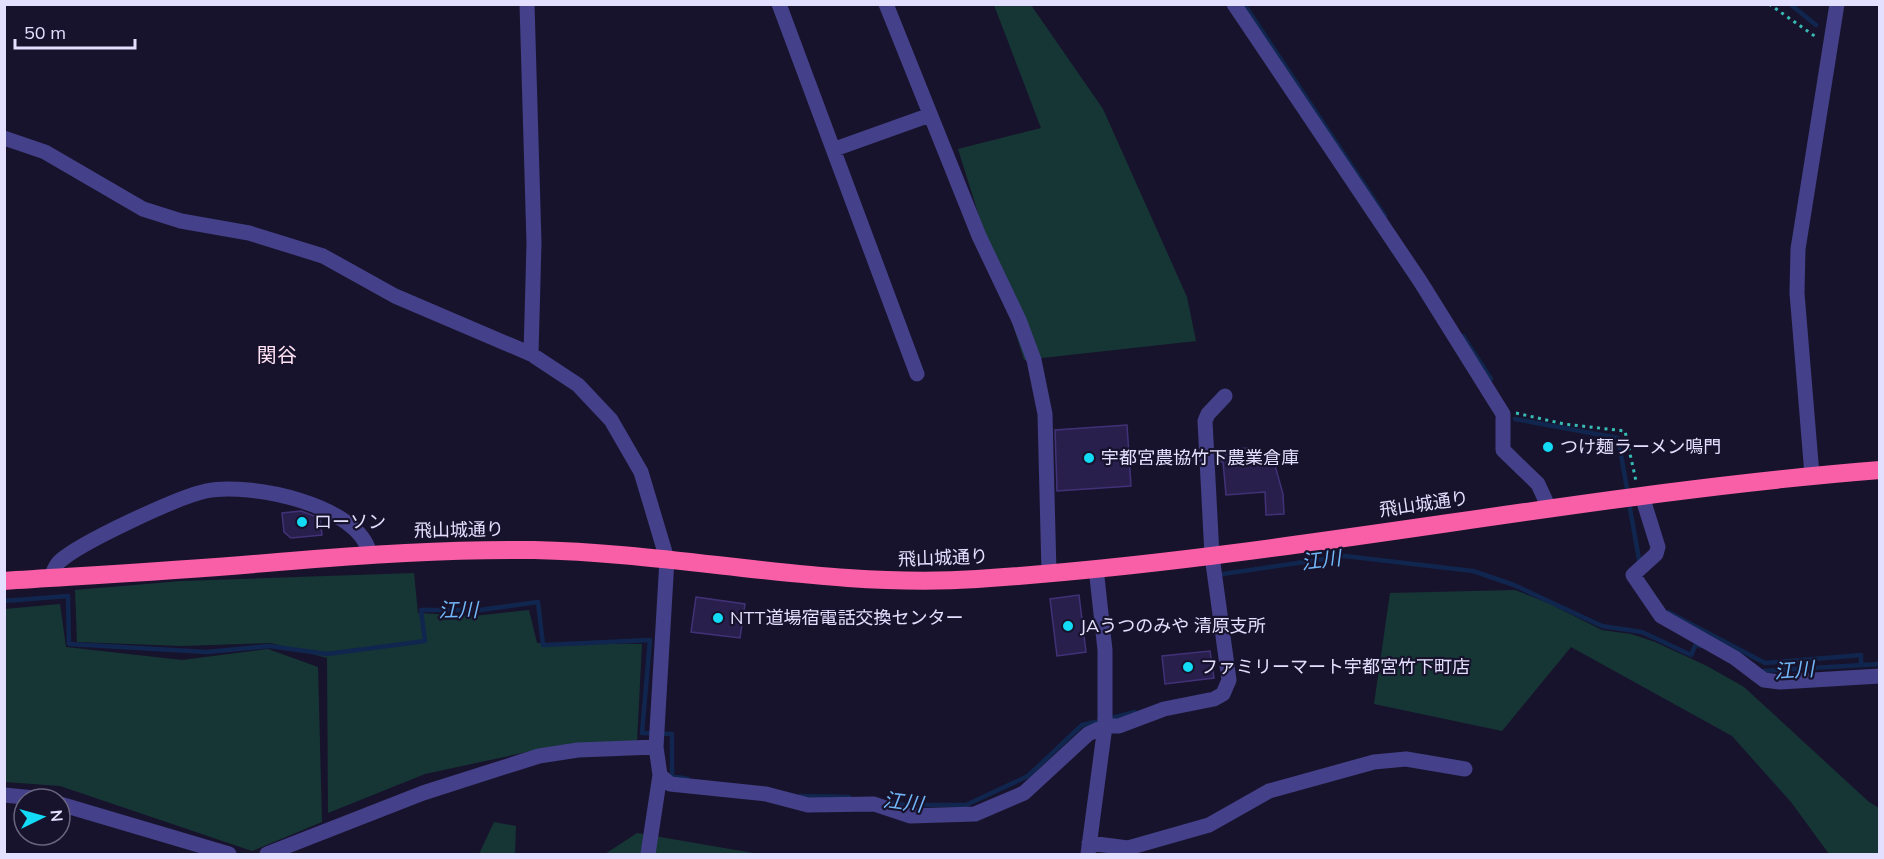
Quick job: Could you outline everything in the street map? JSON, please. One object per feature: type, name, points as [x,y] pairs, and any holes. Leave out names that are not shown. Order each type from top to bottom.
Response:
[{"type":"highway","name":"飛山城通り","points":[[4,582],[370,554],[530,550],[607,553],[889,580],[957,580],[1212,556],[1642,496],[1812,475],[1880,470]]},
{"type":"street","points":[[527,4],[534,243],[531,354]]},
{"type":"street","points":[[779,4],[917,374]]},
{"type":"street","points":[[886,4],[979,236],[1019,320],[1034,360],[1045,414],[1048,573]]},
{"type":"street","points":[[1234,4],[1420,281],[1503,414],[1503,450],[1538,484],[1549,508]]},
{"type":"street","points":[[1812,475],[1797,293],[1798,249],[1837,4]]},
{"type":"street","points":[[835,149],[930,115]]},
{"type":"street","points":[[4,138],[45,152],[143,209],[181,221],[249,232],[323,256],[395,296],[531,354],[578,385],[611,420],[641,472],[667,559],[656,747],[660,776],[648,855]]},
{"type":"street","points":[[660,776],[670,784],[766,794],[808,805],[874,804],[910,816],[975,814],[1024,793],[1088,734],[1105,726],[1119,726],[1164,709],[1214,699],[1223,693],[1229,680],[1212,556],[1205,421],[1208,414],[1225,396]]},
{"type":"street","points":[[50,578],[57,564],[85,545],[184,497],[207,491],[236,488],[291,498],[329,511],[358,530],[368,544],[370,554]]},
{"type":"street","points":[[1642,496],[1658,547],[1656,554],[1632,575],[1661,616],[1735,658],[1764,680],[1780,682],[1880,675]]},
{"type":"street","points":[[1096,568],[1105,650],[1105,726],[1089,849],[1128,848],[1209,825],[1269,791],[1374,762],[1406,759],[1464,769]]},
{"type":"street","points":[[267,855],[423,793],[539,756],[578,750],[656,747]]},
{"type":"street","points":[[72,808],[229,855]]},
{"type":"path","points":[[1769,4],[1817,38],[1832,43]]},
{"type":"path","points":[[1503,414],[1510,411],[1564,424],[1625,431],[1636,481],[1642,496]]},
{"type":"green space","points":[[994,5],[1031,5],[1103,109],[1187,297],[1196,341],[1024,360],[958,149],[1041,128]]},
{"type":"green space","points":[[414,573],[418,613],[474,616],[529,610],[537,643],[642,644],[637,741],[541,749],[425,774],[328,813],[327,658],[271,643],[182,646],[77,642],[75,590],[182,581]]},
{"type":"green space","points":[[1515,590],[1548,603],[1602,630],[1631,634],[1655,642],[1707,666],[1744,687],[1869,802],[1879,808],[1879,854],[1829,854],[1791,802],[1732,736],[1571,647],[1502,731],[1374,704],[1390,593]]},
{"type":"green space","points":[[60,604],[66,647],[182,660],[268,649],[318,667],[322,822],[252,851],[72,790],[72,787],[5,782],[5,609]]},
{"type":"green space","points":[[494,822],[516,826],[515,854],[479,854]]},
{"type":"green space","points":[[637,833],[759,854],[605,854]]},
{"type":"building","name":"宇都宮農協竹下農業倉庫","points":[[1127,425],[1131,486],[1057,491],[1055,430]]},
{"type":"building","points":[[1249,448],[1250,457],[1271,451],[1283,494],[1284,514],[1266,515],[1265,492],[1226,495],[1223,462],[1220,462],[1219,450]]},
{"type":"building","name":"ローソン","points":[[301,511],[320,518],[322,535],[291,538],[284,532],[282,513]]},
{"type":"building","name":"JAうつのみや 清原支所","points":[[1079,595],[1086,652],[1057,656],[1050,599]]},
{"type":"building","name":"NTT道場宿電話交換センター","points":[[696,597],[745,604],[740,638],[691,632]]},
{"type":"building","name":"ファミリーマート宇都宮竹下町店","points":[[1210,651],[1214,678],[1165,684],[1162,656]]},
{"type":"waterway","points":[[1244,4],[1385,216]]},
{"type":"waterway","points":[[1790,4],[1816,25]]},
{"type":"waterway","points":[[1463,336],[1491,379]]},
{"type":"waterway","points":[[1515,419],[1618,438],[1628,494]]},
{"type":"waterway","points":[[1629,503],[1640,565]]},
{"type":"waterway","name":"江川","points":[[1216,575],[1345,556],[1473,571],[1514,585],[1602,626],[1642,632],[1691,655],[1696,644],[1700,646]]},
{"type":"waterway","name":"江川","points":[[4,601],[68,596],[69,644],[207,652],[269,646],[327,654],[425,641],[421,610],[480,610],[538,602],[543,645],[650,640],[642,733],[672,734],[672,776],[688,779]]},
{"type":"waterway","points":[[1668,612],[1765,663],[1861,655],[1861,665]]},
{"type":"waterway","name":"江川","points":[[1763,671],[1880,664]]},
{"type":"waterway","name":"江川","points":[[1108,719],[1135,712]]},
{"type":"waterway","name":"江川","points":[[890,802],[906,805],[966,805],[1028,776],[1082,725],[1100,721]]},
{"type":"waterway","name":"江川","points":[[800,796],[849,797]]},
{"type":"place","name":"つけ麺ラーメン鳴門","points":[[1548,447]]},
{"type":"place","name":"宇都宮農協竹下農業倉庫","points":[[1089,458]]},
{"type":"place","name":"ローソン","points":[[302,522]]},
{"type":"place","name":"NTT道場宿電話交換センター","points":[[718,618]]},
{"type":"place","name":"JAうつのみや 清原支所","points":[[1068,626]]},
{"type":"place","name":"ファミリーマート宇都宮竹下町店","points":[[1188,667]]},
{"type":"district","name":"関谷","points":[[277,355]]}]
